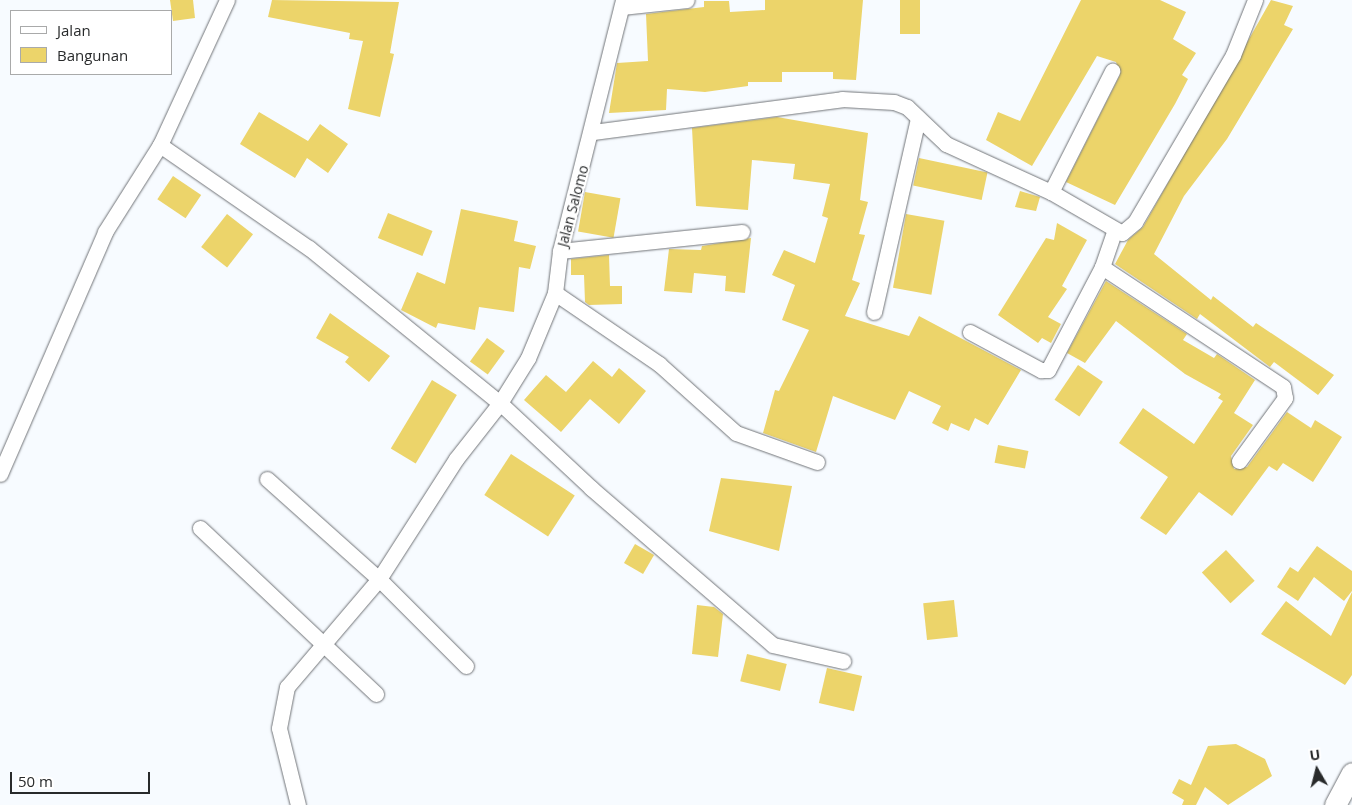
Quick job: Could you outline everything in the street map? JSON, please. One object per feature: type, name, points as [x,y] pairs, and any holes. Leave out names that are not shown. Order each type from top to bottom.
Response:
[{"type":"main road","points":[[1336,805],[1352,773]]},
{"type":"street","points":[[0,474],[105,232],[160,144],[227,0]]},
{"type":"street","points":[[623,4],[687,0]]},
{"type":"street","points":[[593,132],[842,99],[894,102],[918,118],[946,144],[1051,192],[1115,230],[1126,232],[1135,222],[1233,55],[1254,0]]},
{"type":"street","name":"Jalan Salomo","points":[[298,805],[279,728],[287,687],[321,644],[379,579],[456,459],[500,403],[528,358],[555,293],[560,251],[593,132],[623,4]]},
{"type":"street","points":[[1051,192],[1112,71]]},
{"type":"street","points":[[874,312],[918,118]]},
{"type":"street","points":[[160,144],[309,248],[500,403],[591,488],[774,645],[843,661]]},
{"type":"street","points":[[970,332],[1041,370],[1048,370],[1102,267],[1115,230]]},
{"type":"street","points":[[560,251],[742,232]]},
{"type":"street","points":[[1102,267],[1283,386],[1285,398],[1238,462]]},
{"type":"street","points":[[555,293],[659,364],[736,433],[817,462]]},
{"type":"street","points":[[268,480],[379,579],[466,666]]},
{"type":"street","points":[[200,528],[376,694]]},
{"type":"building","points":[[170,0],[193,0],[195,18],[173,21]]},
{"type":"building","points":[[272,0],[399,2],[390,53],[394,54],[380,117],[348,109],[363,41],[349,39],[350,33],[268,17]]},
{"type":"building","points":[[765,0],[863,0],[856,80],[833,79],[833,72],[782,72],[782,82],[748,82],[748,86],[705,92],[667,89],[666,110],[609,113],[617,63],[648,61],[646,14],[704,7],[704,1],[729,1],[730,12],[765,10]]},
{"type":"building","points":[[900,0],[920,0],[920,34],[900,34]]},
{"type":"building","points":[[1081,0],[1160,0],[1186,12],[1173,39],[1196,53],[1182,75],[1188,79],[1175,104],[1115,205],[1066,182],[1120,75],[1116,62],[1097,56],[1032,166],[986,140],[998,112],[1020,121]]},
{"type":"building","points":[[1271,0],[1293,6],[1284,25],[1293,29],[1227,139],[1184,196],[1154,254],[1211,300],[1213,296],[1253,327],[1256,323],[1334,375],[1318,395],[1274,362],[1270,367],[1200,314],[1197,319],[1115,264],[1128,240],[1143,227]]},
{"type":"building","points":[[259,112],[308,141],[320,124],[348,144],[328,173],[307,158],[295,178],[240,144]]},
{"type":"building","points":[[777,117],[868,133],[860,200],[868,202],[859,234],[865,235],[852,280],[860,283],[845,316],[909,336],[919,316],[1021,370],[988,425],[975,418],[969,431],[951,423],[948,431],[932,423],[941,406],[909,391],[895,420],[833,396],[816,452],[763,433],[775,390],[779,391],[809,330],[782,320],[795,285],[772,275],[784,250],[815,263],[828,218],[822,216],[830,184],[793,179],[795,164],[752,160],[748,210],[696,206],[692,128]]},
{"type":"building","points":[[919,158],[987,173],[982,200],[913,185]]},
{"type":"building","points":[[173,176],[201,195],[186,218],[157,199]]},
{"type":"building","points":[[1020,191],[1040,197],[1036,211],[1015,207]]},
{"type":"building","points":[[585,192],[620,198],[614,238],[578,231]]},
{"type":"building","points":[[461,209],[518,221],[514,241],[536,246],[530,269],[519,267],[514,312],[479,307],[475,330],[438,323],[436,328],[401,310],[417,272],[445,284]]},
{"type":"building","points":[[388,213],[433,231],[422,256],[378,238]]},
{"type":"building","points":[[227,214],[253,234],[227,267],[201,247]]},
{"type":"building","points":[[906,214],[944,221],[931,295],[893,288]]},
{"type":"building","points":[[1057,223],[1087,240],[1062,286],[1067,289],[1048,317],[1061,324],[1051,343],[1042,338],[1038,343],[998,315],[1046,238],[1054,240]]},
{"type":"building","points":[[751,238],[745,293],[725,291],[726,276],[694,273],[692,293],[664,291],[669,249],[701,250],[702,246]]},
{"type":"building","points":[[609,255],[610,286],[622,286],[622,304],[589,305],[585,302],[584,275],[571,275],[571,259]]},
{"type":"building","points":[[1106,281],[1187,334],[1183,340],[1214,358],[1217,354],[1255,380],[1234,413],[1253,425],[1231,456],[1234,469],[1247,467],[1287,412],[1311,428],[1315,420],[1342,437],[1313,482],[1283,463],[1277,471],[1269,466],[1232,516],[1199,492],[1166,535],[1140,518],[1168,477],[1119,443],[1143,408],[1194,444],[1223,401],[1218,398],[1221,394],[1185,374],[1116,321],[1085,363],[1067,353]]},
{"type":"building","points":[[330,313],[390,356],[369,382],[345,362],[349,357],[316,338]]},
{"type":"building","points":[[487,338],[505,351],[488,374],[470,361]]},
{"type":"building","points":[[593,361],[612,377],[619,368],[646,391],[619,424],[590,399],[561,432],[524,400],[546,375],[566,392]]},
{"type":"building","points":[[1078,365],[1103,382],[1079,417],[1055,400]]},
{"type":"building","points":[[432,380],[457,395],[416,464],[391,449]]},
{"type":"building","points":[[998,445],[1028,451],[1025,469],[995,463]]},
{"type":"building","points":[[511,454],[575,495],[548,536],[484,495]]},
{"type":"building","points":[[721,478],[792,486],[779,551],[709,531]]},
{"type":"building","points":[[635,544],[654,555],[643,574],[624,563]]},
{"type":"building","points":[[1317,546],[1352,571],[1352,591],[1344,601],[1314,577],[1298,601],[1277,587],[1290,567],[1298,572]]},
{"type":"building","points":[[1226,550],[1255,581],[1231,603],[1202,573]]},
{"type":"building","points":[[1352,592],[1352,675],[1345,685],[1261,634],[1286,601],[1331,636]]},
{"type":"building","points":[[954,600],[958,637],[927,640],[923,603]]},
{"type":"building","points":[[697,605],[714,607],[723,614],[718,657],[692,654]]},
{"type":"building","points":[[747,654],[787,664],[780,691],[740,681]]},
{"type":"building","points":[[827,668],[862,676],[854,711],[819,703]]},
{"type":"building","points":[[1236,744],[1265,759],[1272,776],[1228,805],[1205,787],[1196,805],[1182,805],[1184,800],[1172,793],[1179,779],[1191,785],[1208,746]]}]
